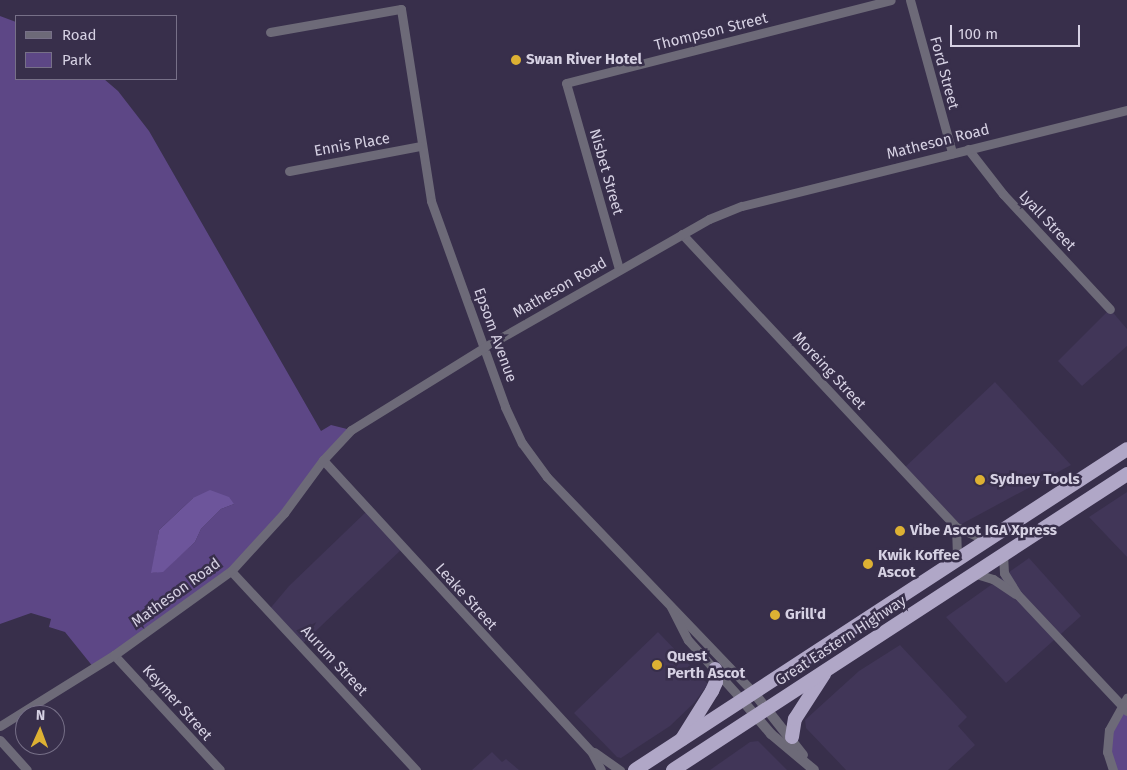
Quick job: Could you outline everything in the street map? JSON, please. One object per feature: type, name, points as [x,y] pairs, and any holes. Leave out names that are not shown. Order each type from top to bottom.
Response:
[{"type":"highway","name":"Great Eastern Highway","points":[[636,770],[1127,449]]},
{"type":"highway","points":[[1051,499],[1051,510],[1059,512],[1127,468]]},
{"type":"highway","name":"Great Eastern Highway","points":[[673,770],[1127,474]]},
{"type":"highway","points":[[681,740],[686,727],[712,691],[716,682],[715,669]]},
{"type":"highway","points":[[792,737],[795,719],[827,669]]},
{"type":"street","name":"Thompson Street","points":[[566,83],[891,0]]},
{"type":"street","name":"Ford Street","points":[[910,0],[952,153]]},
{"type":"street","name":"Epsom Avenue","points":[[270,32],[390,9],[401,9],[405,21],[420,146],[431,202],[483,348],[522,443],[547,477],[768,708],[792,737],[814,770]]},
{"type":"street","name":"Nisbet Street","points":[[566,83],[619,269]]},
{"type":"street","name":"Matheson Road","points":[[0,726],[114,655],[232,572],[284,513],[323,460],[351,430],[483,348],[682,234],[742,206],[1127,110]]},
{"type":"street","name":"Ennis Place","points":[[289,171],[420,146]]},
{"type":"street","name":"Lyall Street","points":[[968,149],[1003,194],[1110,309]]},
{"type":"street","name":"Moreing Street","points":[[682,234],[956,527],[987,540]]},
{"type":"street","name":"Leake Street","points":[[323,460],[591,751],[620,770]]},
{"type":"street","points":[[956,527],[957,559]]},
{"type":"street","points":[[1003,554],[1004,573],[1018,596]]},
{"type":"street","name":"Aurum Street","points":[[232,572],[416,770]]},
{"type":"street","points":[[973,573],[993,579],[1018,596],[1125,705],[1109,730],[1107,752],[1113,770]]},
{"type":"street","name":"Epsom Avenue","points":[[670,605],[688,640],[771,734],[806,760]]},
{"type":"street","name":"Keymer Street","points":[[114,655],[220,770]]},
{"type":"street","points":[[0,740],[28,770]]},
{"type":"street","name":"Leake Street","points":[[591,751],[601,770]]},
{"type":"shaded area","points":[[1110,309],[1127,329],[1127,346],[1082,386],[1058,361]]},
{"type":"shaded area","points":[[995,382],[1071,465],[956,527],[902,470]]},
{"type":"shaded area","points":[[210,490],[229,497],[234,504],[221,509],[201,529],[195,542],[163,572],[151,573],[159,530],[193,498]]},
{"type":"shaded area","points":[[1127,492],[1127,557],[1089,517]]},
{"type":"shaded area","points":[[368,510],[403,548],[300,646],[268,611],[289,586]]},
{"type":"shaded area","points":[[1029,558],[1081,616],[1006,683],[946,617]]},
{"type":"shaded area","points":[[658,632],[708,684],[694,703],[670,726],[621,758],[617,757],[574,713]]},
{"type":"shaded area","points":[[900,645],[967,717],[958,726],[975,745],[948,770],[846,770],[806,728],[805,720],[859,671]]},
{"type":"shaded area","points":[[758,741],[787,770],[710,770],[750,742]]},
{"type":"shaded area","points":[[492,752],[502,762],[506,759],[519,770],[472,770]]},
{"type":"green space","points":[[0,16],[15,22],[15,80],[105,80],[118,91],[149,131],[321,431],[331,425],[351,430],[231,571],[94,668],[65,632],[49,627],[51,619],[31,613],[0,624]],"holes":[[[193,498],[234,504],[221,509],[201,529],[195,542],[163,571],[152,573],[159,530]]]},
{"type":"green space","points":[[1121,705],[1127,711],[1127,770],[1113,770],[1109,730]]},
{"type":"place","name":"Swan River Hotel","points":[[516,60]]},
{"type":"place","name":"Sydney Tools","points":[[980,480]]},
{"type":"place","name":"Vibe Ascot IGA Xpress","points":[[900,531]]},
{"type":"place","name":"Kwik Koffee Ascot","points":[[868,564]]},
{"type":"place","name":"Grill'd","points":[[775,615]]},
{"type":"place","name":"Quest Perth Ascot","points":[[657,665]]}]
